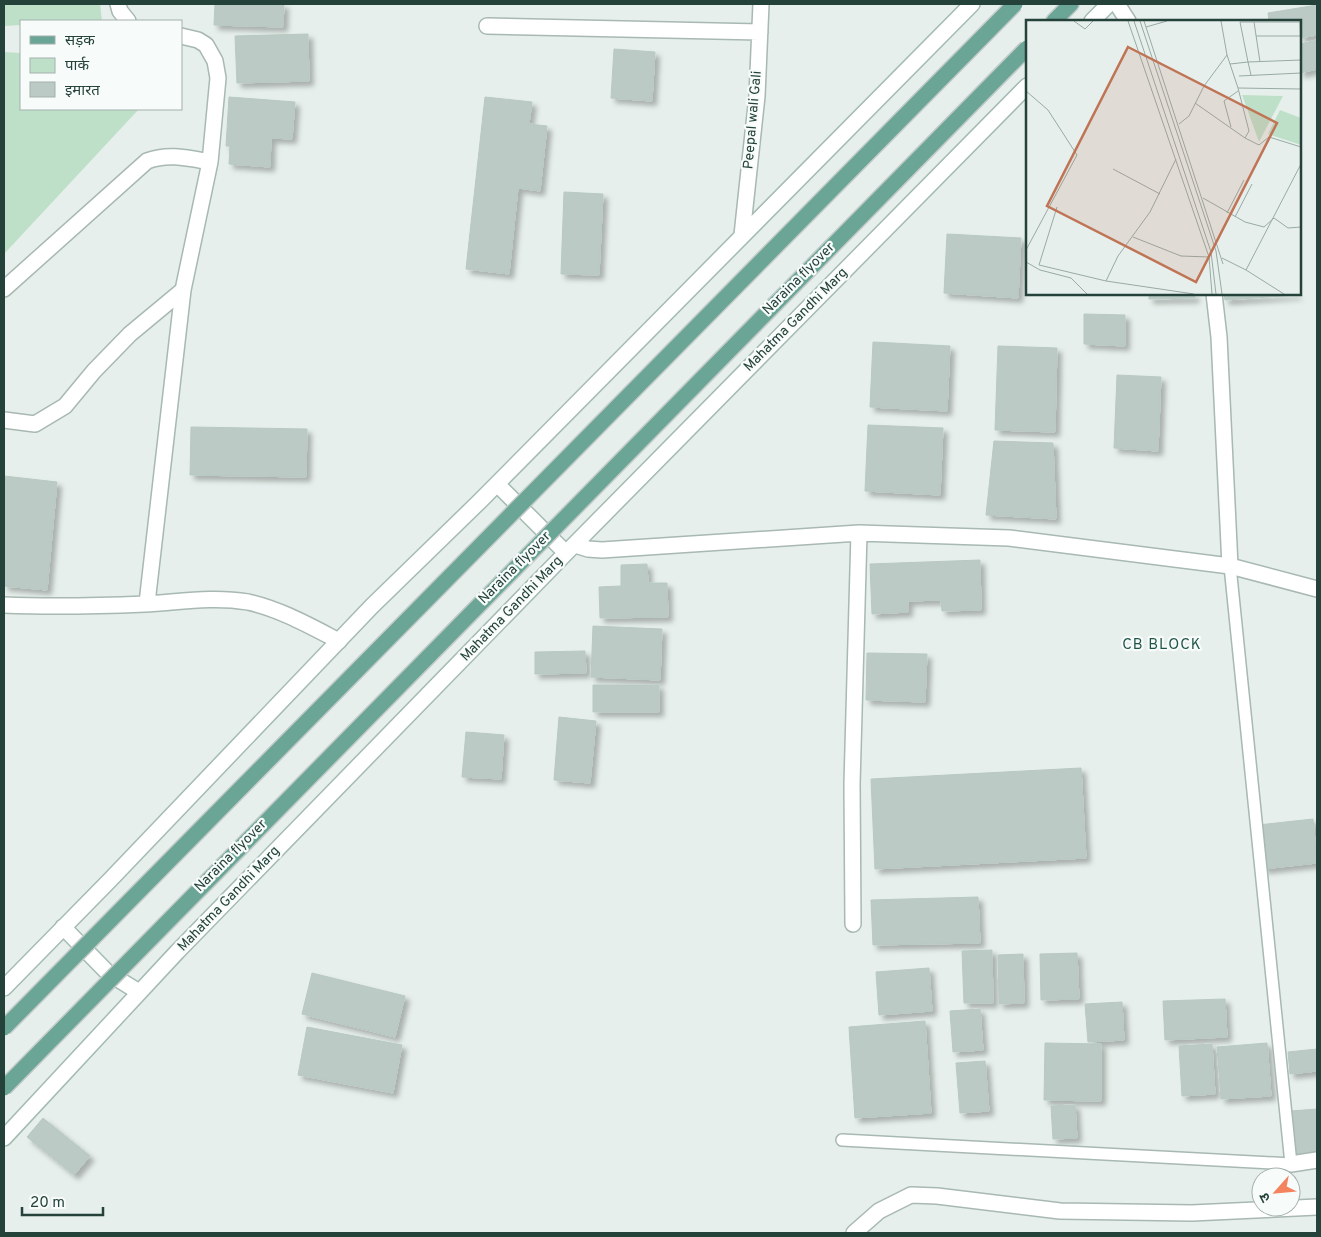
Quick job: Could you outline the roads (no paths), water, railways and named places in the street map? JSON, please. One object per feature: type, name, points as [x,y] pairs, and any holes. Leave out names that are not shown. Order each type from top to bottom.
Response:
[{"type":"main road","points":[[4,1028],[1015,4]]},
{"type":"main road","points":[[1055,20],[1071,4]]},
{"type":"main road","name":"Naraina flyover","points":[[4,1088],[1026,49]]},
{"type":"street","points":[[118,4],[120,11],[127,20]]},
{"type":"street","name":"Peepal wali Gali","points":[[742,235],[757,96],[761,4]]},
{"type":"street","points":[[4,988],[339,641],[972,4]]},
{"type":"street","points":[[1093,20],[1109,4]]},
{"type":"street","points":[[1117,4],[1127,20]]},
{"type":"street","points":[[487,26],[760,32]]},
{"type":"street","points":[[147,604],[183,290],[210,162],[218,78],[215,61],[206,45],[198,40],[182,36]]},
{"type":"street","name":"Mahatma Gandhi Marg","points":[[4,1138],[139,992],[571,549],[1026,87]]},
{"type":"street","points":[[4,289],[147,161],[158,157],[172,156],[210,162]]},
{"type":"street","points":[[4,420],[35,424],[65,406],[94,371],[130,334],[183,290]]},
{"type":"street","points":[[1214,295],[1219,337],[1230,566]]},
{"type":"street","points":[[497,484],[571,549],[602,550],[860,533],[1009,538],[1230,566],[1317,589]]},
{"type":"street","points":[[853,924],[852,784],[860,533]]},
{"type":"street","points":[[4,605],[53,607],[147,604],[212,598],[249,602],[296,618],[339,641]]},
{"type":"street","points":[[63,927],[108,973],[139,992]]},
{"type":"street","points":[[1291,1164],[1317,1160]]},
{"type":"street","points":[[854,1233],[879,1211],[911,1195],[937,1196],[1060,1211],[1192,1213],[1317,1207]]},
{"type":"lane","points":[[842,1140],[1291,1164],[1230,566]]},
{"type":"district","name":"CB BLOCK","points":[[1162,645]]}]
